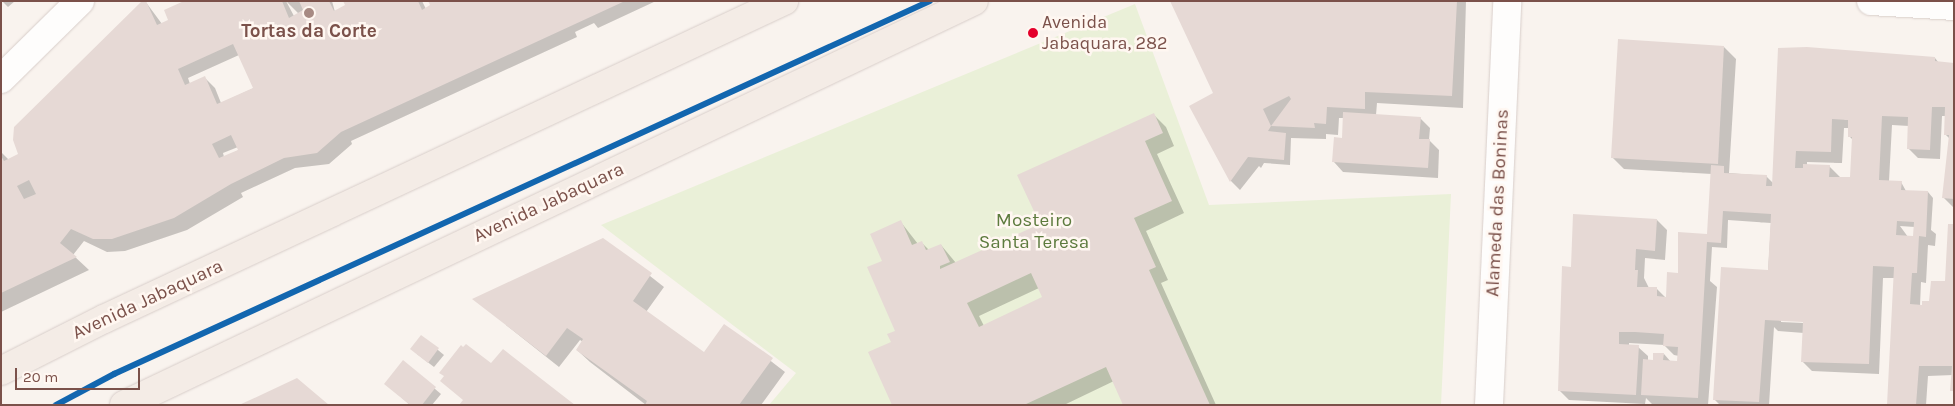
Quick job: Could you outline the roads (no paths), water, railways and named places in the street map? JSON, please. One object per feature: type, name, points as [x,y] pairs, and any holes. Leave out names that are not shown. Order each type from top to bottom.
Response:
[{"type":"main road","name":"Avenida Jabaquara","points":[[1,371],[113,315],[784,1]]},
{"type":"main road","name":"Avenida Jabaquara","points":[[124,405],[974,1]]},
{"type":"street","points":[[1,79],[80,1]]},
{"type":"street","name":"Alameda das Boninas","points":[[1489,405],[1508,1]]},
{"type":"street","points":[[1871,1],[1954,6]]},
{"type":"place","name":"Tortas da Corte","points":[[309,13]]},
{"type":"place","name":"Avenida Jabaquara, 282","points":[[1033,33]]},
{"type":"park label","name":"Mosteiro Santa Teresa","points":[[1034,232]]}]
